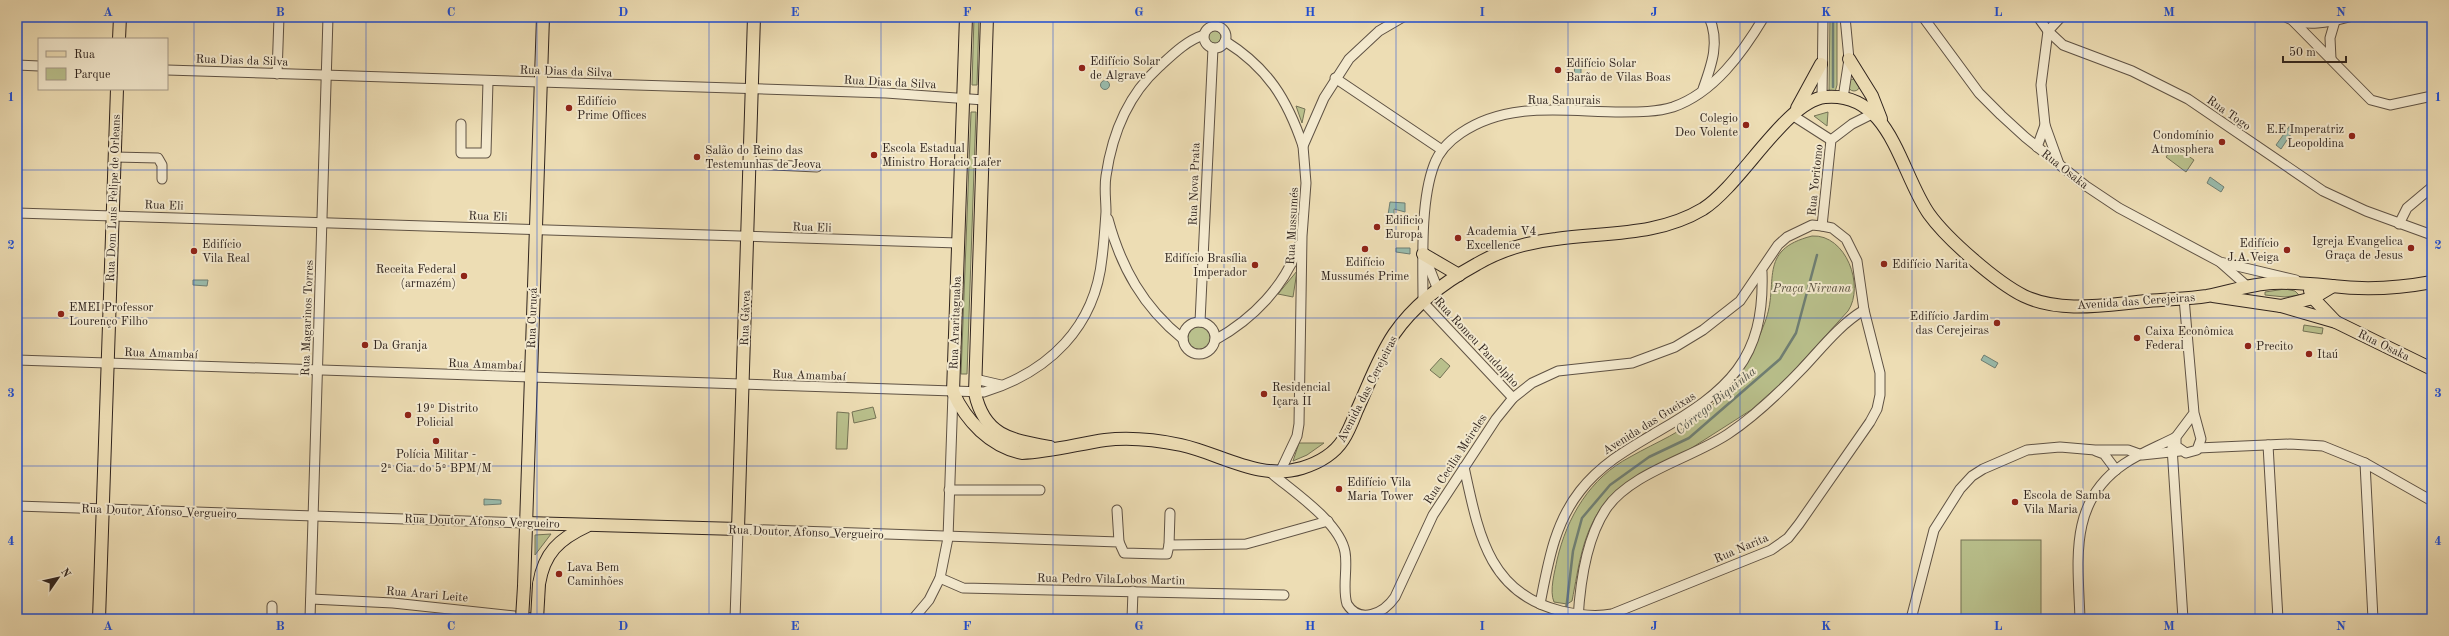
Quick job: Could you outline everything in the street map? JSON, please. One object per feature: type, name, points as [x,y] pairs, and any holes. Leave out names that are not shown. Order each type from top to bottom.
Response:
[{"type":"main road","points":[[119,38],[120,17]]},
{"type":"main road","name":"Rua Curuçá","points":[[522,619],[534,230],[543,17]]},
{"type":"main road","name":"Rua Gávea","points":[[738,529],[754,17]]},
{"type":"main road","name":"Rua Araritaguaba","points":[[953,392],[966,17]]},
{"type":"main road","name":"Rua Araritaguaba","points":[[975,393],[986,17]]},
{"type":"main road","points":[[1849,59],[1872,96],[1884,126]]},
{"type":"main road","points":[[1792,117],[1821,64]]},
{"type":"main road","name":"Rua Dom Luís Felipe de Orleans","points":[[99,619],[117,90]]},
{"type":"main road","name":"Avenida das Cerejeiras","points":[[953,392],[962,410],[974,424],[998,444],[1022,453],[1117,439],[1182,445],[1248,468],[1275,472],[1301,468],[1322,459],[1340,444],[1386,348],[1397,330],[1423,302],[1459,275],[1497,254],[1536,242],[1629,233],[1684,218],[1705,208],[1718,198],[1752,163],[1792,117],[1810,102],[1822,97],[1843,98],[1862,105],[1884,126],[1913,188],[1932,218],[1952,241],[2021,295],[2053,304],[2081,307],[2208,295]]},
{"type":"main road","name":"Avenida das Cerejeiras","points":[[1792,117],[1825,105],[1852,109],[1871,114]]},
{"type":"main road","points":[[1423,254],[1459,275]]},
{"type":"main road","points":[[2208,295],[2247,286],[2302,283],[2334,286],[2396,286],[2432,282]]},
{"type":"main road","points":[[2302,283],[2313,298],[2336,322]]},
{"type":"main road","points":[[2247,286],[2257,297],[2268,305]]},
{"type":"main road","points":[[2281,306],[2313,298],[2334,286]]},
{"type":"main road","points":[[2208,295],[2281,306],[2336,322]]},
{"type":"main road","name":"Rua Osaka","points":[[2336,322],[2432,369]]},
{"type":"main road","name":"Avenida das Cerejeiras","points":[[975,393],[982,416],[998,432],[1010,439],[1057,448]]},
{"type":"main road","name":"Rua Doutor Afonso Vergueiro","points":[[526,523],[738,529]]},
{"type":"main road","points":[[537,619],[539,584],[547,556],[568,535],[590,525]]},
{"type":"street","points":[[277,74],[279,17]]},
{"type":"street","name":"Rua Magarinos Torres","points":[[310,619],[328,17]]},
{"type":"street","name":"Rua Mussumés","points":[[1275,472],[1297,436],[1299,424],[1302,236],[1306,182],[1303,146],[1312,121],[1335,78],[1349,59],[1379,31],[1403,17]]},
{"type":"street","points":[[1702,91],[1715,52],[1714,29],[1709,17]]},
{"type":"street","name":"Rua Samurais","points":[[1423,302],[1423,254],[1429,179],[1442,150],[1466,129],[1498,116],[1539,110],[1601,112],[1656,110],[1674,107],[1702,91],[1738,55],[1764,17]]},
{"type":"street","points":[[1822,97],[1821,64],[1823,17]]},
{"type":"street","points":[[1843,98],[1849,59],[1845,17]]},
{"type":"street","name":"Rua Osaka","points":[[1924,17],[1980,93],[2037,147],[2119,208],[2220,262],[2284,276],[2302,283]]},
{"type":"street","name":"Rua Togo","points":[[2038,17],[2048,31],[2063,45],[2132,71],[2182,96],[2323,191],[2399,224],[2432,235]]},
{"type":"street","points":[[2059,164],[2045,125],[2041,85],[2048,31],[2061,17]]},
{"type":"street","points":[[2290,19],[2335,21],[2349,17]]},
{"type":"street","points":[[2290,19],[2331,59],[2361,92],[2380,104],[2390,105],[2432,96]]},
{"type":"street","points":[[2331,59],[2330,38],[2335,21]]},
{"type":"street","points":[[1204,35],[1207,45],[1213,48],[1220,47],[1225,41],[1225,34],[1217,22],[1207,29],[1204,35],[1184,46],[1154,72],[1131,102],[1116,134],[1111,149],[1106,178],[1106,212],[1124,267],[1139,292],[1159,318],[1182,339],[1187,349],[1196,354],[1210,349],[1215,340],[1242,324],[1260,308],[1292,262],[1302,236]]},
{"type":"street","points":[[1225,41],[1251,59],[1265,72],[1285,103],[1303,146]]},
{"type":"street","name":"Rua Nova Prata","points":[[1200,322],[1213,48]]},
{"type":"street","points":[[17,65],[38,66]]},
{"type":"street","name":"Rua Dias da Silva","points":[[168,70],[886,93],[984,100]]},
{"type":"street","points":[[1335,78],[1442,150]]},
{"type":"street","points":[[461,124],[461,153],[486,153],[488,80]]},
{"type":"street","name":"Rua Yoritomo","points":[[1822,226],[1832,140],[1844,129],[1871,114]]},
{"type":"street","points":[[1792,117],[1832,140]]},
{"type":"street","points":[[2037,147],[2045,125]]},
{"type":"street","points":[[115,157],[158,158],[162,164],[162,179]]},
{"type":"street","points":[[750,164],[817,167]]},
{"type":"street","points":[[2399,224],[2407,208],[2432,187]]},
{"type":"street","name":"Rua Amambaí","points":[[17,360],[975,393],[984,392],[1001,385],[1050,358],[1069,339],[1084,319],[1093,297],[1102,260],[1106,212]]},
{"type":"street","name":"Rua Eli","points":[[17,213],[958,243]]},
{"type":"street","name":"Avenida das Gueixas","points":[[1540,604],[1552,546],[1564,517],[1580,491],[1607,463],[1623,452],[1687,415],[1714,395],[1741,364],[1754,341],[1760,322],[1762,272],[1778,245],[1787,237],[1812,225],[1822,226]]},
{"type":"street","name":"Rua Narita","points":[[1464,467],[1477,525],[1491,559],[1508,583],[1540,604],[1576,616],[1602,616],[1623,610],[1759,555],[1788,538],[1855,444],[1877,409],[1880,395],[1880,373],[1864,310],[1854,254],[1846,240],[1832,228],[1822,226]]},
{"type":"street","points":[[1423,254],[1438,290]]},
{"type":"street","points":[[1292,262],[1298,262],[1302,266]]},
{"type":"street","points":[[2220,262],[2247,286]]},
{"type":"street","name":"Rua Cecilia Meireles","points":[[1275,472],[1328,521],[1341,540],[1345,552],[1348,604],[1357,613],[1365,616],[1375,614],[1388,605],[1395,597],[1433,515],[1496,418],[1513,398],[1532,383],[1558,371],[1632,363],[1675,347],[1727,313],[1740,301],[1762,272]]},
{"type":"street","points":[[2184,298],[2194,413],[2200,443],[2198,448]]},
{"type":"street","name":"Rua Romeu Pandolpho","points":[[1423,302],[1513,398]]},
{"type":"street","points":[[1576,616],[1582,582],[1596,528],[1615,498],[1633,482],[1712,444],[1730,433],[1774,397],[1848,320],[1864,310]]},
{"type":"street","points":[[1182,339],[1189,324],[1200,322],[1209,326],[1215,340]]},
{"type":"street","points":[[975,379],[1001,385]]},
{"type":"street","name":"Rua Araritaguaba","points":[[913,619],[929,600],[940,578],[948,538],[953,392]]},
{"type":"street","points":[[2183,619],[2176,436],[2194,413]]},
{"type":"street","points":[[2080,619],[2077,554],[2081,523],[2094,496],[2116,470],[2176,436],[2193,429],[2199,435]]},
{"type":"street","points":[[1911,619],[1934,530],[1950,502],[1972,476],[1995,462],[2027,450],[2060,447],[2095,450],[2128,450],[2142,455],[2176,451],[2190,453],[2198,448],[2290,444],[2323,446],[2365,463],[2432,501]]},
{"type":"street","points":[[2268,445],[2278,619]]},
{"type":"street","points":[[2095,450],[2104,454],[2116,470]]},
{"type":"street","points":[[2365,463],[2372,619]]},
{"type":"street","points":[[949,490],[1040,490]]},
{"type":"street","name":"Rua Doutor Afonso Vergueiro","points":[[17,506],[526,523]]},
{"type":"street","points":[[1117,510],[1119,542],[1124,553],[1167,554],[1169,545],[1170,513]]},
{"type":"street","points":[[1169,545],[1246,544],[1328,521]]},
{"type":"street","name":"Rua Doutor Afonso Vergueiro","points":[[738,529],[948,538],[1119,542]]},
{"type":"street","name":"Rua Gávea","points":[[735,619],[738,529]]},
{"type":"street","name":"Rua Pedro VilaLobos Martin","points":[[940,578],[962,588],[1284,595]]},
{"type":"street","points":[[1132,619],[1133,591]]},
{"type":"street","name":"Rua Arari Leite","points":[[310,599],[393,603],[472,615],[542,619]]},
{"type":"street","points":[[272,606],[272,619]]},
{"type":"green space","points":[[974,17],[979,17],[977,85],[972,85]]},
{"type":"green space","points":[[1830,17],[1837,17],[1837,85],[1835,92],[1829,90]]},
{"type":"green space","points":[[1214,30],[1219,32],[1221,37],[1219,42],[1214,44],[1209,42],[1207,37],[1209,32]]},
{"type":"green space","points":[[1852,79],[1856,79],[1860,85],[1856,91],[1852,91],[1848,87],[1848,83]]},
{"type":"green space","points":[[1296,106],[1305,109],[1302,123]]},
{"type":"green space","points":[[971,112],[976,112],[967,374],[961,374]]},
{"type":"green space","points":[[1828,112],[1827,126],[1814,116]]},
{"type":"green space","points":[[2174,146],[2194,160],[2186,172],[2166,157]]},
{"type":"green space","name":"Praça Nirvana","points":[[1812,236],[1824,238],[1834,243],[1843,252],[1849,263],[1853,276],[1854,288],[1853,301],[1848,311],[1788,377],[1751,410],[1604,504],[1591,526],[1582,550],[1572,601],[1567,604],[1554,602],[1552,592],[1553,581],[1561,544],[1582,500],[1603,476],[1616,466],[1688,425],[1707,410],[1725,391],[1748,358],[1765,322],[1769,308],[1773,270],[1776,259],[1783,250],[1795,242]]},
{"type":"green space","points":[[1297,271],[1293,297],[1278,294]]},
{"type":"green space","points":[[2285,289],[2295,291],[2299,295],[2285,297],[2265,295],[2265,292]]},
{"type":"green space","points":[[1199,325],[1208,329],[1212,338],[1208,347],[1199,351],[1190,347],[1186,338],[1190,329]]},
{"type":"green space","points":[[2304,325],[2323,328],[2322,334],[2303,331]]},
{"type":"green space","points":[[1441,358],[1450,366],[1440,378],[1430,370]]},
{"type":"green space","points":[[873,407],[876,418],[854,423],[852,412]]},
{"type":"green space","points":[[837,412],[849,413],[847,449],[836,449]]},
{"type":"green space","points":[[1299,443],[1324,443],[1307,455],[1293,461]]},
{"type":"green space","points":[[551,534],[535,555],[535,535]]},
{"type":"green space","points":[[1961,540],[2041,540],[2041,619],[1961,619]]},
{"type":"shaded area","points":[[1575,62],[1581,63],[1581,78],[1574,78]]},
{"type":"shaded area","points":[[1103,81],[1107,81],[1109,85],[1107,89],[1103,89],[1101,87],[1101,83]]},
{"type":"shaded area","points":[[2291,124],[2295,128],[2281,149],[2276,145]]},
{"type":"shaded area","points":[[2210,177],[2224,187],[2221,192],[2207,183]]},
{"type":"shaded area","points":[[1390,202],[1405,203],[1405,212],[1394,209],[1394,215],[1388,215]]},
{"type":"shaded area","points":[[1396,248],[1410,248],[1410,254],[1396,252]]},
{"type":"shaded area","points":[[193,280],[208,280],[207,286],[193,285]]},
{"type":"shaded area","points":[[1984,355],[1998,363],[1995,368],[1981,360]]},
{"type":"shaded area","points":[[484,499],[501,500],[501,504],[484,505]]},
{"type":"waterway","name":"Córrego Biquinha","points":[[1833,17],[1833,87]]},
{"type":"waterway","name":"Córrego Biquinha","points":[[1565,619],[1573,551],[1582,518],[1610,485],[1649,457],[1689,438],[1780,359],[1796,333],[1817,255]]},
{"type":"place","name":"Edifício Solar de Algrave","points":[[1082,68]]},
{"type":"place","name":"Edifício Solar Barão de Vilas Boas","points":[[1558,70]]},
{"type":"place","name":"Edifício Prime Offices","points":[[569,108]]},
{"type":"place","name":"Colegio Deo Volente","points":[[1746,125]]},
{"type":"place","name":"E.E Imperatriz Leopoldina","points":[[2352,136]]},
{"type":"place","name":"Condomínio Atmosphera","points":[[2222,142]]},
{"type":"place","name":"Escola Estadual Ministro Horacio Lafer","points":[[874,155]]},
{"type":"place","name":"Salão do Reino das Testemunhas de Jeova","points":[[697,157]]},
{"type":"place","name":"Edificio Europa","points":[[1377,227]]},
{"type":"place","name":"Academia V4 Excellence","points":[[1458,238]]},
{"type":"place","name":"Igreja Evangelica Graça de Jesus","points":[[2411,248]]},
{"type":"place","name":"Edifício Mussumés Prime","points":[[1365,249]]},
{"type":"place","name":"Edifício J.A.Veiga","points":[[2287,250]]},
{"type":"place","name":"Edifício Vila Real","points":[[194,251]]},
{"type":"place","name":"Edifício Narita","points":[[1884,264]]},
{"type":"place","name":"Edifício Brasília Imperador","points":[[1255,265]]},
{"type":"place","name":"Receita Federal (armazém)","points":[[464,276]]},
{"type":"place","name":"EMEI Professor Lourenço Filho","points":[[61,314]]},
{"type":"place","name":"Edifício Jardim das Cerejeiras","points":[[1997,323]]},
{"type":"place","name":"Caixa Econômica Federal","points":[[2137,338]]},
{"type":"place","name":"Da Granja","points":[[365,345]]},
{"type":"place","name":"Precito","points":[[2248,346]]},
{"type":"place","name":"Itaú","points":[[2309,354]]},
{"type":"place","name":"Residencial Içara II","points":[[1264,394]]},
{"type":"place","name":"19º Distrito Policial","points":[[408,415]]},
{"type":"place","name":"Polícia Militar - 2ª Cia. do 5º BPM/M","points":[[436,441]]},
{"type":"place","name":"Edifício Vila Maria Tower","points":[[1339,489]]},
{"type":"place","name":"Escola de Samba Vila Maria","points":[[2015,502]]},
{"type":"place","name":"Lava Bem Caminhões","points":[[559,574]]}]
